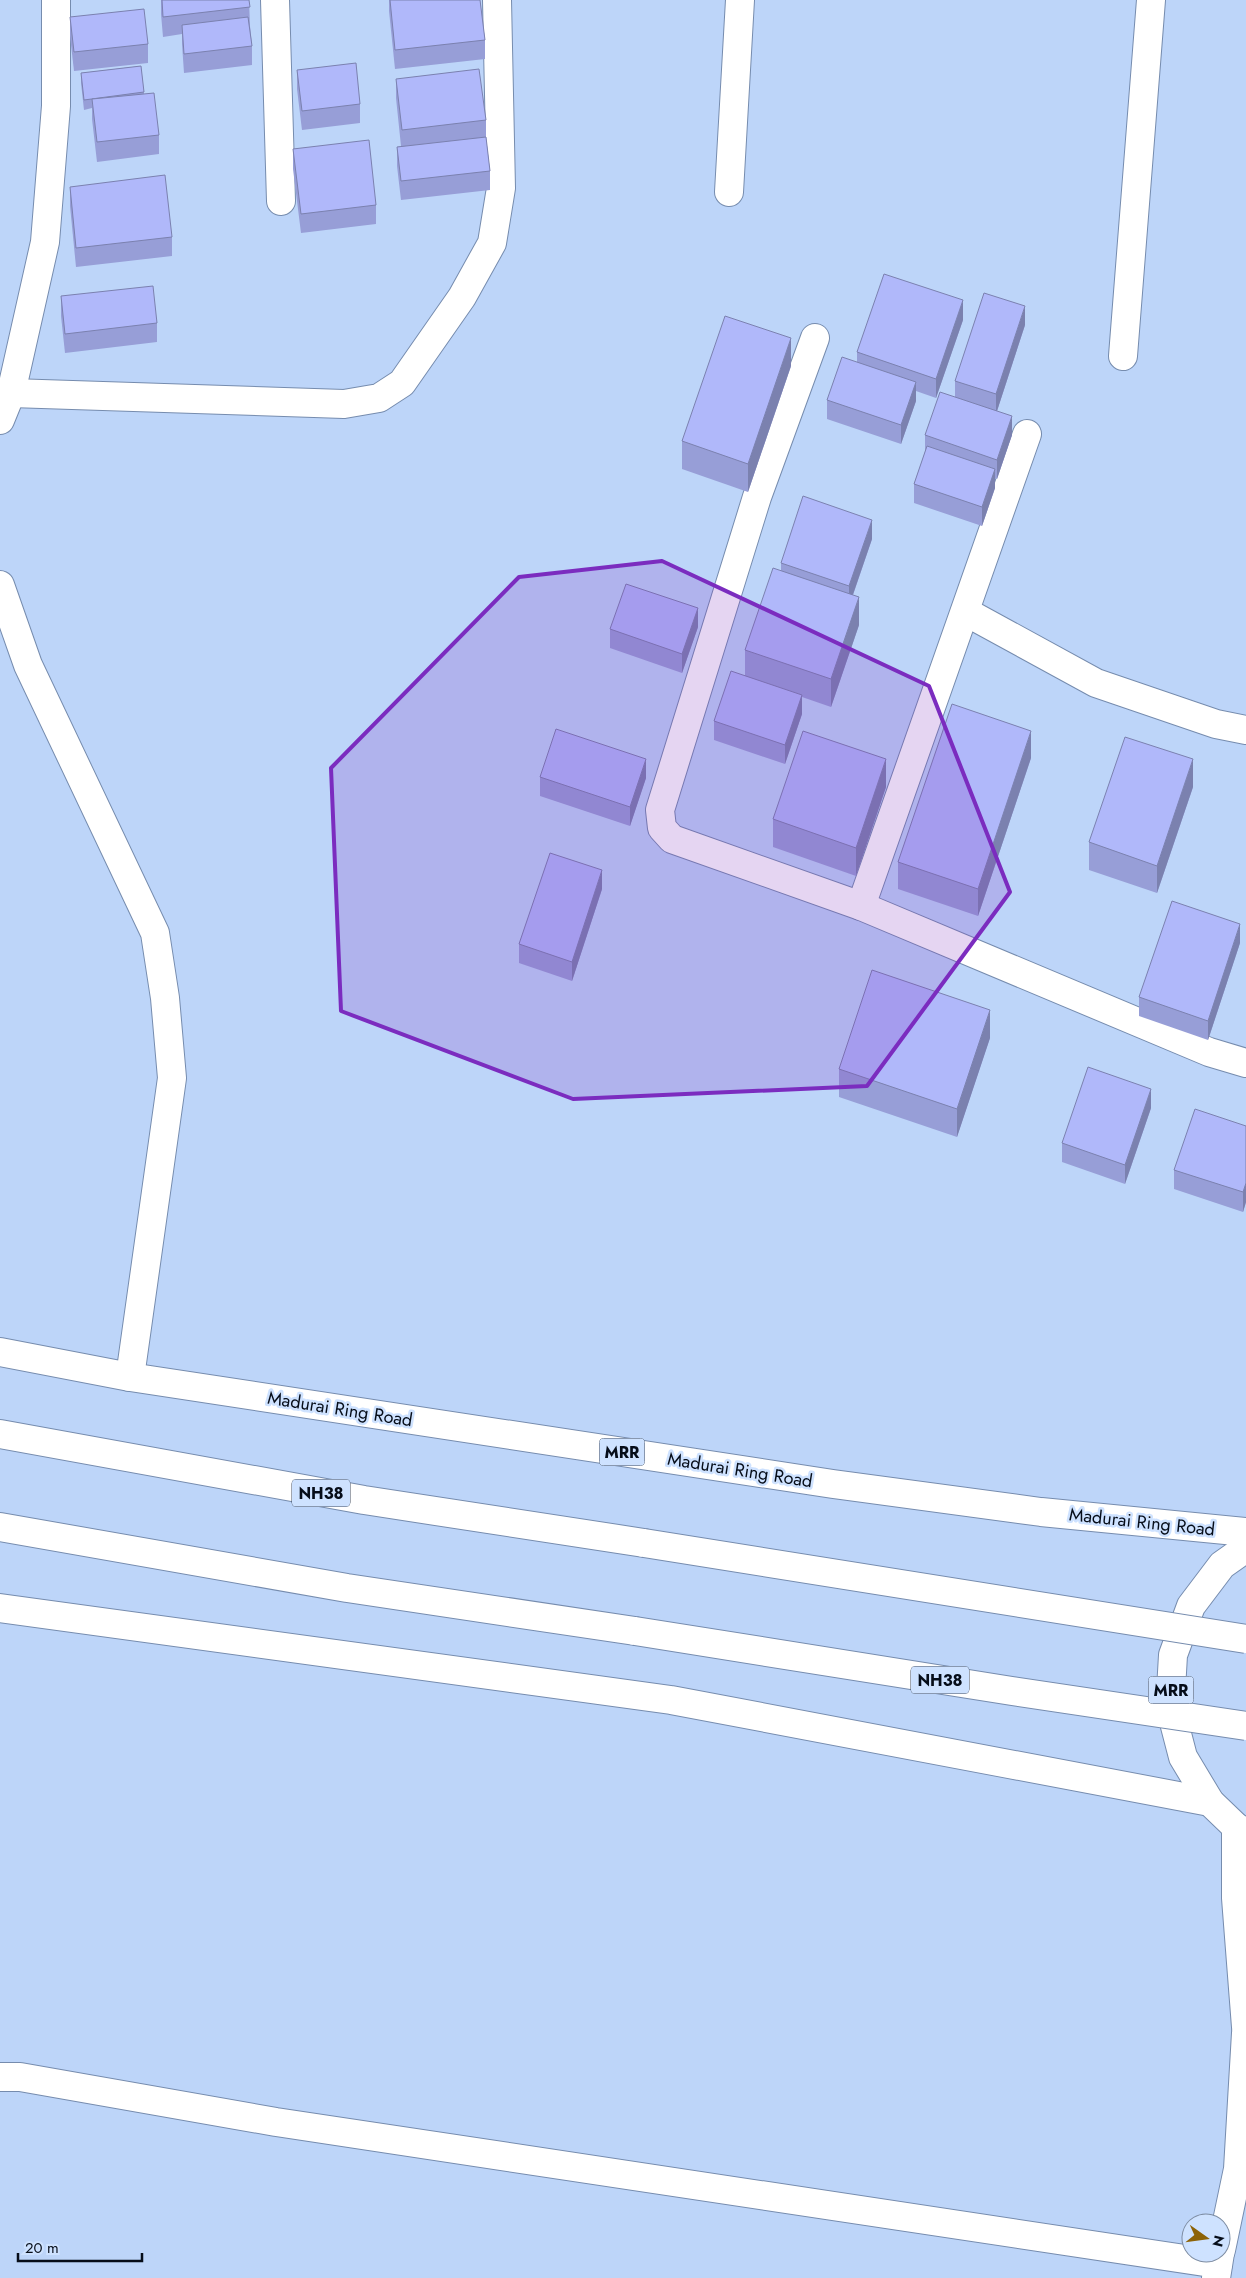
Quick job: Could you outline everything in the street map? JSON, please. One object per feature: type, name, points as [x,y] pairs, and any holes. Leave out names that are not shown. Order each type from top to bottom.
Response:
[{"type":"main road","points":[[0,420],[10,393],[45,242],[56,106],[56,0]]},
{"type":"main road","points":[[275,0],[281,201]]},
{"type":"main road","points":[[10,393],[344,404],[379,398],[402,383],[462,297],[492,243],[501,188],[497,0]]},
{"type":"main road","points":[[729,192],[740,0]]},
{"type":"main road","points":[[1123,356],[1151,0]]},
{"type":"main road","points":[[815,338],[757,498],[660,810],[662,828],[672,839],[861,906],[1209,1052],[1246,1063]]},
{"type":"main road","points":[[861,906],[966,612],[1027,434]]},
{"type":"main road","points":[[0,584],[28,665],[155,933],[172,1078],[130,1377]]},
{"type":"main road","points":[[966,612],[1096,683],[1216,724],[1246,730]]},
{"type":"main road","name":"Madurai Ring Road","points":[[0,1352],[130,1377],[833,1484],[1041,1512],[1246,1532]]},
{"type":"main road","name":"NH38","points":[[0,1434],[364,1500],[1246,1640]]},
{"type":"main road","name":"NH38","points":[[0,1527],[347,1588],[1246,1726]]},
{"type":"main road","name":"Madurai Ring Road","points":[[1241,1830],[1210,1802],[1183,1758],[1170,1707],[1173,1655],[1191,1606],[1222,1565],[1246,1548]]},
{"type":"main road","points":[[0,1608],[671,1700],[1210,1802]]},
{"type":"main road","points":[[1241,1830],[1236,1898],[1246,2027]]},
{"type":"main road","points":[[1230,2213],[1242,2160],[1246,2033]]},
{"type":"main road","points":[[0,2077],[20,2077],[276,2122],[1181,2255]]},
{"type":"highlighted area","points":[[662,561],[929,686],[1010,892],[867,1086],[573,1099],[341,1011],[331,768],[519,577]]},
{"type":"building","points":[[162,0],[249,0],[250,7],[163,17]]},
{"type":"building","points":[[390,0],[480,0],[485,40],[395,50]]},
{"type":"building","points":[[144,9],[148,44],[74,52],[70,17]]},
{"type":"building","points":[[248,17],[252,46],[184,54],[182,25]]},
{"type":"building","points":[[356,63],[360,104],[302,111],[297,70]]},
{"type":"building","points":[[141,66],[144,92],[84,100],[81,73]]},
{"type":"building","points":[[479,69],[486,120],[402,130],[396,79]]},
{"type":"building","points":[[154,93],[159,135],[97,142],[92,99]]},
{"type":"building","points":[[486,137],[490,171],[401,181],[397,147]]},
{"type":"building","points":[[369,140],[376,205],[301,214],[293,149]]},
{"type":"building","points":[[165,175],[172,237],[76,248],[70,187]]},
{"type":"building","points":[[884,274],[963,300],[936,379],[857,352]]},
{"type":"building","points":[[153,286],[157,323],[65,334],[61,296]]},
{"type":"building","points":[[984,293],[1025,306],[996,394],[955,381]]},
{"type":"building","points":[[725,316],[791,338],[748,464],[682,441]]},
{"type":"building","points":[[842,357],[916,382],[901,425],[827,400]]},
{"type":"building","points":[[940,392],[1012,416],[997,460],[925,435]]},
{"type":"building","points":[[927,446],[995,469],[982,507],[914,484]]},
{"type":"building","points":[[803,496],[872,520],[849,586],[781,563]]},
{"type":"building","points":[[773,568],[859,597],[831,679],[745,650]]},
{"type":"building","points":[[626,584],[698,608],[682,654],[610,629]]},
{"type":"building","points":[[731,671],[802,695],[785,745],[714,721]]},
{"type":"building","points":[[952,704],[1031,731],[978,889],[898,862]]},
{"type":"building","points":[[556,729],[646,759],[630,807],[540,777]]},
{"type":"building","points":[[803,731],[886,759],[856,848],[773,819]]},
{"type":"building","points":[[1125,737],[1193,759],[1157,866],[1089,842]]},
{"type":"building","points":[[550,853],[602,870],[572,962],[519,944]]},
{"type":"building","points":[[1172,901],[1240,924],[1208,1021],[1139,997]]},
{"type":"building","points":[[872,970],[990,1010],[957,1109],[839,1069]]},
{"type":"building","points":[[1088,1067],[1151,1089],[1125,1165],[1062,1143]]},
{"type":"building","points":[[1195,1109],[1246,1126],[1246,1183],[1243,1192],[1174,1170]]}]
